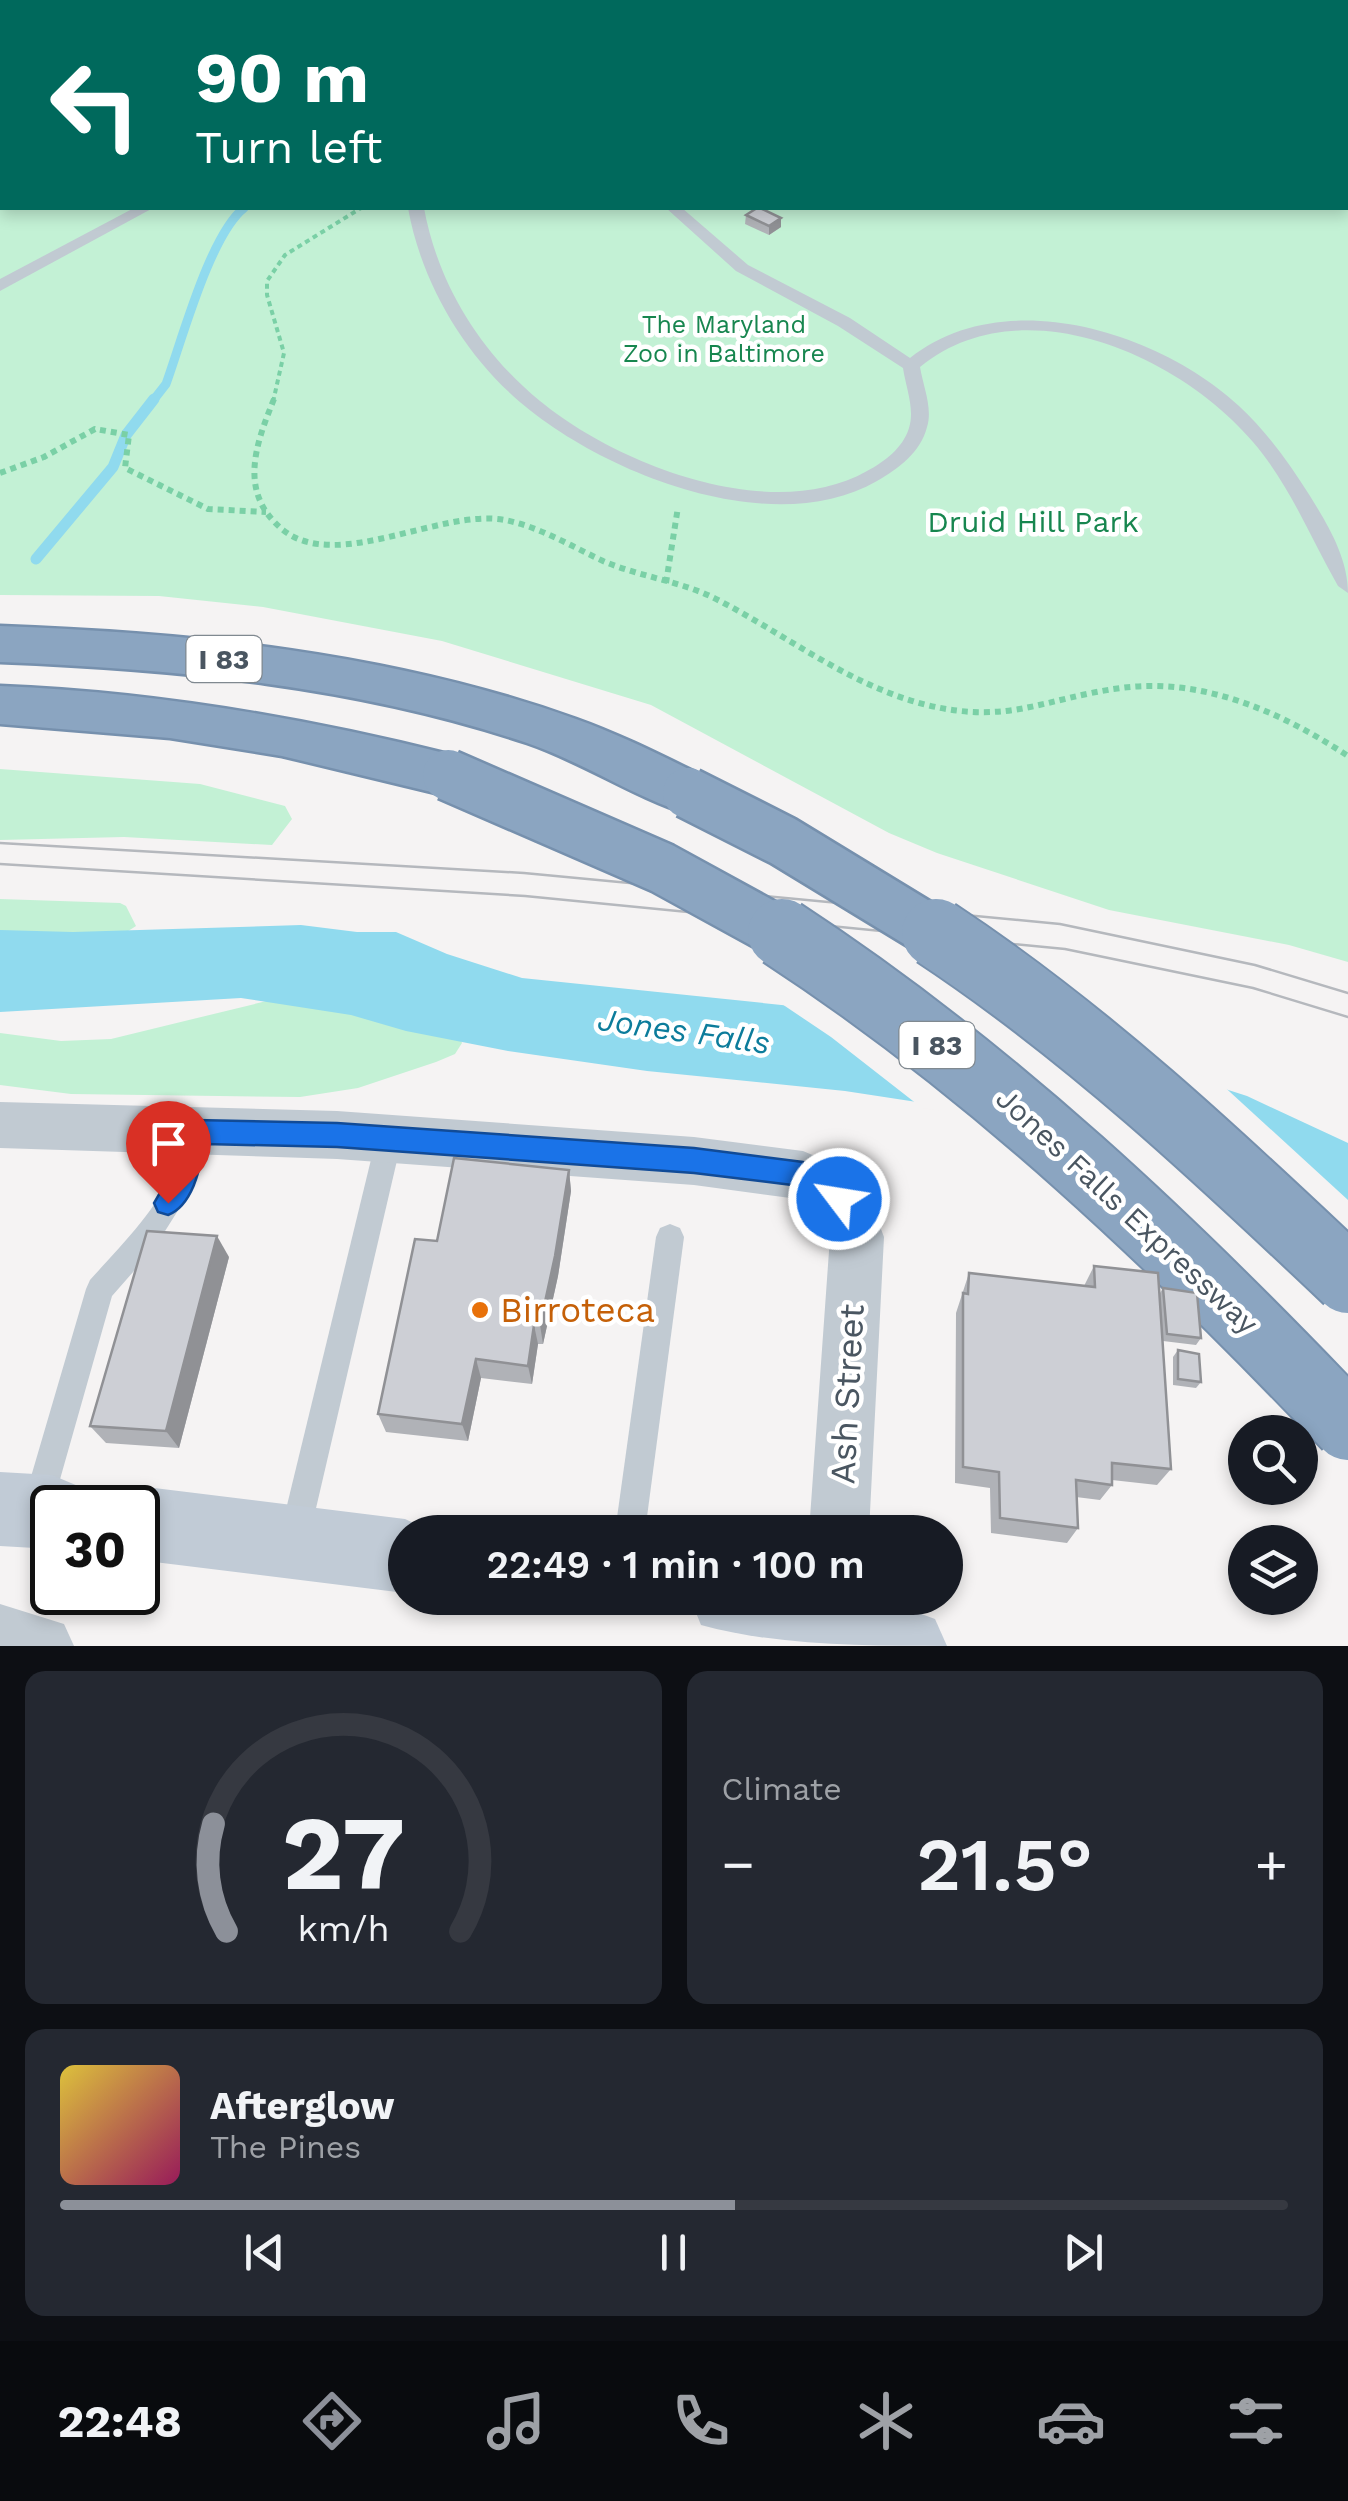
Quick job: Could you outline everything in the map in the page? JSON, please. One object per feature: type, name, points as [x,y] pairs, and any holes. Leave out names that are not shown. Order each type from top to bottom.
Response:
[{"type":"highway","name":"I 83","points":[[0,644],[174,652],[365,682],[543,728],[624,761],[832,865],[977,957],[1135,1081],[1348,1279]]},
{"type":"highway","name":"Jones Falls Expressway","points":[[0,704],[150,715],[254,730],[325,743],[448,776],[604,840],[719,897],[868,992],[1003,1096],[1208,1280],[1348,1426]]},
{"type":"street","points":[[1,1125],[389,1138]]},
{"type":"street","name":"Ash Street","points":[[389,1138],[694,1160],[803,1174],[824,1185],[839,1199],[856,1237],[839,1515]]},
{"type":"street","points":[[160,1526],[388,1554]]},
{"type":"street","points":[[802,1615],[908,1646]]},
{"type":"street","points":[[0,1636],[42,1646]]},
{"type":"lane","points":[[0,286],[142,210]]},
{"type":"lane","points":[[417,210],[428,254],[444,290],[494,367],[535,406],[576,434],[682,481],[740,496],[793,498],[835,494],[876,477],[908,450],[920,419],[912,366],[844,322],[742,268],[675,210]]},
{"type":"lane","points":[[912,366],[935,345],[974,330],[1025,324],[1083,332],[1143,350],[1194,377],[1231,406],[1264,443],[1305,503],[1348,586]]},
{"type":"lane","points":[[29,1511],[100,1289],[145,1238],[185,1176],[195,1132]]},
{"type":"lane","points":[[293,1542],[389,1138]]},
{"type":"lane","points":[[632,1515],[670,1237]]},
{"type":"path","points":[[359,210],[277,259],[265,289],[284,358],[275,402],[258,436],[250,472],[266,512],[291,536],[340,544],[490,518],[526,526],[613,564],[716,599],[836,668],[922,704],[998,714],[1123,687],[1185,689],[1249,702],[1323,738],[1348,756]]},
{"type":"path","points":[[0,473],[44,457],[96,429],[129,435],[125,468],[144,478],[208,509],[266,512]]},
{"type":"path","points":[[666,583],[682,481]]},
{"type":"green space","name":"Druid Hill Park","points":[[0,210],[1348,210],[1348,962],[1289,945],[1109,910],[937,853],[889,833],[651,705],[442,641],[263,607],[159,596],[0,595]]},
{"type":"green space","points":[[0,769],[200,784],[285,806],[292,819],[272,845],[124,837],[0,840]]},
{"type":"green space","points":[[0,899],[120,903],[126,906],[136,926],[114,940],[0,973]]},
{"type":"green space","points":[[275,999],[459,1035],[462,1043],[455,1054],[358,1088],[300,1097],[71,1094],[0,1085],[0,1033],[61,1041],[111,1039]]},
{"type":"water","name":"Jones Falls","points":[[301,925],[396,932],[447,954],[522,978],[869,1014],[1023,1024],[1247,1096],[1348,1143],[1348,1251],[1188,1172],[1021,1118],[845,1091],[647,1071],[508,1051],[406,1031],[351,1015],[241,998],[0,1012],[0,930],[73,932]]},
{"type":"pier","points":[[776,1000],[1024,1019],[1218,1081],[1348,1200],[1348,1256],[1186,1177],[1020,1123],[922,1108]]},
{"type":"building","points":[[764,210],[781,218],[769,226],[746,215]]},
{"type":"building","name":"Birroteca","points":[[454,1158],[569,1170],[555,1256],[540,1325],[534,1325],[528,1366],[476,1359],[462,1424],[378,1414],[415,1239],[437,1241]]},
{"type":"building","points":[[147,1231],[217,1236],[166,1431],[90,1426]]},
{"type":"building","points":[[1094,1266],[1158,1273],[1171,1469],[1112,1463],[1112,1485],[1076,1480],[1078,1528],[1000,1518],[999,1472],[963,1467],[963,1293],[968,1294],[969,1273],[1095,1287]]},
{"type":"building","points":[[1163,1288],[1197,1293],[1201,1338],[1167,1334]]},
{"type":"building","points":[[1178,1350],[1199,1354],[1201,1382],[1178,1379]]},
{"type":"waterway","points":[[152,402],[166,384],[209,264],[242,210]]},
{"type":"waterway","points":[[36,559],[113,467],[126,435],[154,399]]},
{"type":"tram line","points":[[0,843],[524,873],[1060,924],[1255,965],[1348,993]]},
{"type":"tram line","points":[[0,864],[525,896],[1065,949],[1253,988],[1348,1017]]},
{"type":"place","name":"Birroteca","points":[[480,1310]]},
{"type":"route","points":[[168,1203],[185,1176],[195,1132],[337,1135],[694,1160],[803,1174],[839,1199]]},
{"type":"park label","name":"The Maryland Zoo in Baltimore","points":[[724,338]]}]
